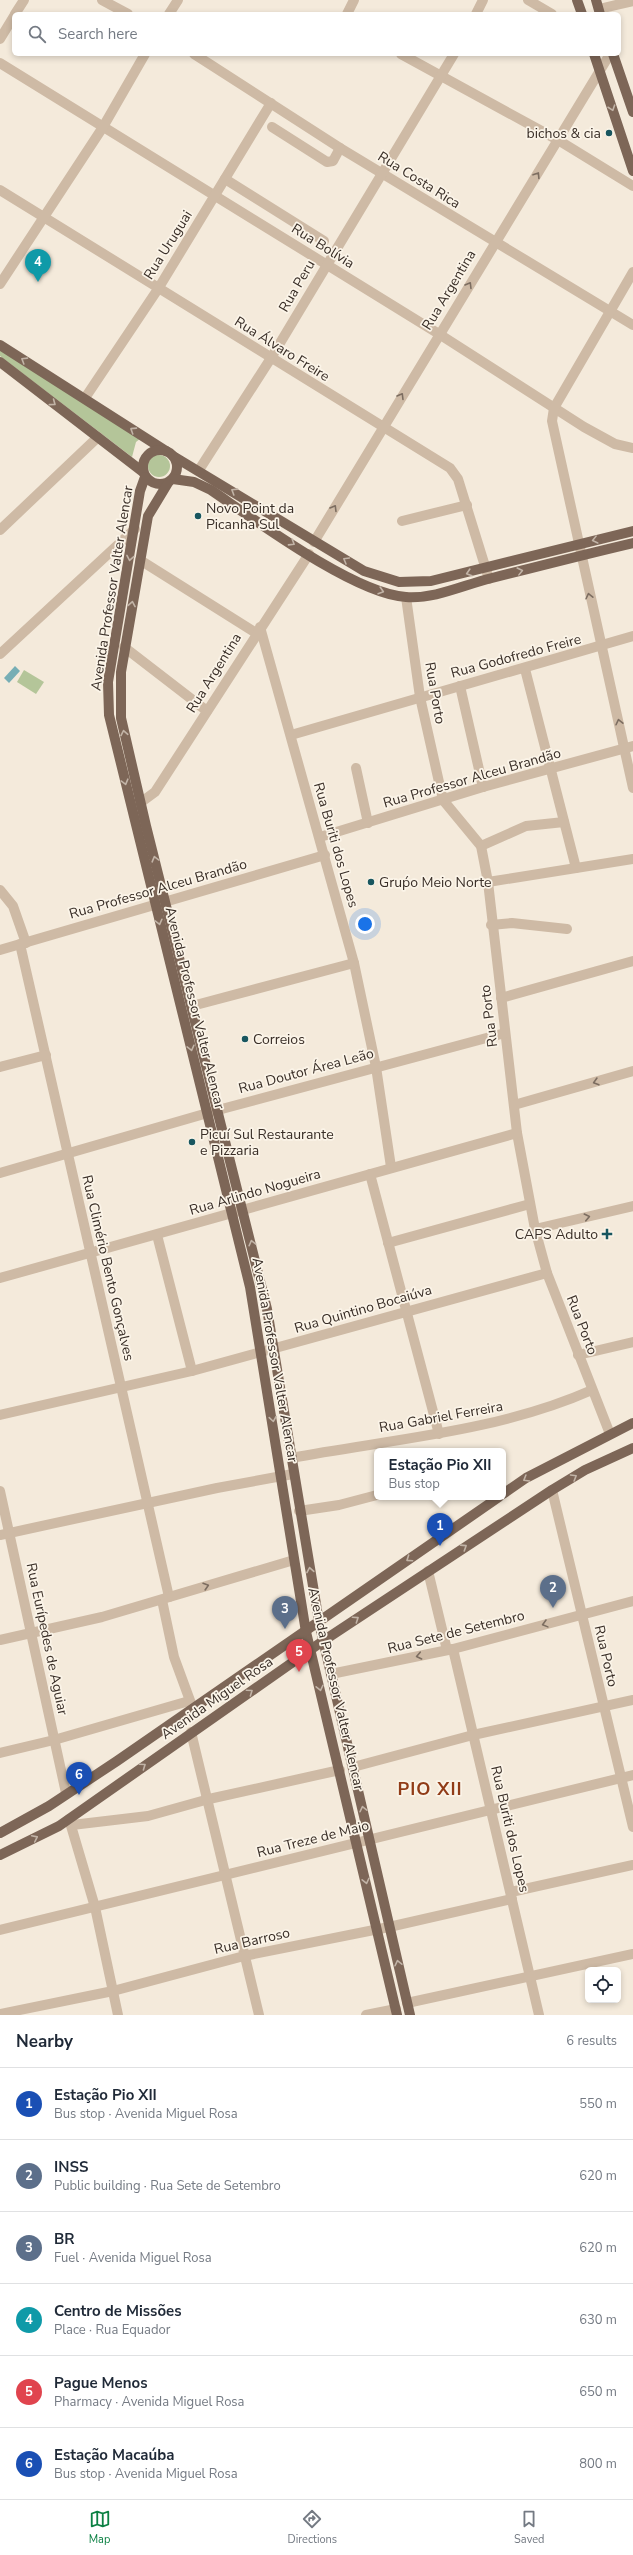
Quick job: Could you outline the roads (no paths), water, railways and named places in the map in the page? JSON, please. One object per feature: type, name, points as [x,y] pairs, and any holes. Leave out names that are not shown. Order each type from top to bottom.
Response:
[{"type":"main road","points":[[578,0],[581,12]]},
{"type":"main road","points":[[595,56],[633,171]]},
{"type":"main road","points":[[614,56],[629,87],[633,112]]},
{"type":"main road","points":[[0,345],[314,542],[364,571],[399,582],[431,581],[633,531]]},
{"type":"main road","points":[[0,362],[98,437],[157,485],[171,481],[194,482],[206,488],[309,554],[359,583],[406,597],[447,592],[489,578],[633,543]]},
{"type":"main road","points":[[144,474],[146,456],[156,450],[170,453]]},
{"type":"main road","points":[[170,453],[177,470],[171,481]]},
{"type":"main road","name":"Avenida Professor Valter Alencar","points":[[136,804],[113,735],[107,698],[108,682],[144,474]]},
{"type":"main road","name":"Avenida Professor Valter Alencar","points":[[171,481],[148,516],[124,647],[120,698],[121,718],[154,904],[250,1286],[282,1476],[306,1632],[397,2012]]},
{"type":"main road","name":"Avenida Professor Valter Alencar","points":[[141,828],[166,900],[267,1309],[299,1511],[319,1622],[410,2015]]},
{"type":"main road","points":[[506,1492],[526,1478],[633,1423]]},
{"type":"main road","name":"Avenida Miguel Rosa","points":[[0,1855],[70,1822],[191,1732],[428,1571],[585,1470],[633,1448]]},
{"type":"main road","name":"Avenida Miguel Rosa","points":[[0,1833],[66,1793],[191,1704],[306,1632],[495,1500]]},
{"type":"main road","points":[[393,1995],[404,1992]]},
{"type":"street","points":[[17,12],[24,0]]},
{"type":"street","points":[[102,0],[124,12]]},
{"type":"street","points":[[170,12],[178,0]]},
{"type":"street","points":[[348,12],[354,0]]},
{"type":"street","points":[[477,12],[483,0]]},
{"type":"street","points":[[528,0],[549,12]]},
{"type":"street","points":[[598,8],[633,1]]},
{"type":"street","points":[[0,39],[12,20]]},
{"type":"street","points":[[0,284],[103,127],[145,56]]},
{"type":"street","name":"Rua Costa Rica","points":[[197,56],[340,148],[494,243],[633,325]]},
{"type":"street","points":[[405,56],[558,140],[633,186]]},
{"type":"street","name":"Rua Peru","points":[[199,470],[271,358],[453,56]]},
{"type":"street","name":"Rua Argentina","points":[[314,542],[382,427],[609,56]]},
{"type":"street","name":"Rua Bolívia","points":[[0,63],[439,334],[596,435],[615,444],[633,448]]},
{"type":"street","name":"Rua Uruguai","points":[[85,398],[158,289],[271,103]]},
{"type":"street","points":[[272,127],[327,162],[333,161],[340,148]]},
{"type":"street","points":[[225,179],[324,241]]},
{"type":"street","name":"Rua Álvaro Freire","points":[[0,190],[452,470],[458,479],[467,505],[489,578]]},
{"type":"street","points":[[633,272],[554,408],[552,421],[580,556],[601,646],[629,748],[633,788]]},
{"type":"street","points":[[0,530],[98,437]]},
{"type":"street","points":[[402,521],[467,505]]},
{"type":"street","points":[[0,640],[4,651],[135,529]]},
{"type":"street","name":"Rua Argentina","points":[[136,804],[155,792],[258,630],[309,554]]},
{"type":"street","points":[[140,560],[258,630]]},
{"type":"street","name":"Rua Porto","points":[[406,597],[420,697],[443,800],[481,846],[488,882],[491,925],[517,1133],[535,1229],[547,1273],[610,1434]]},
{"type":"street","name":"Rua Buriti dos Lopes","points":[[258,630],[291,735],[354,963],[376,1067],[392,1167]]},
{"type":"street","name":"Rua Godofredo Freire","points":[[291,735],[420,697],[525,669],[633,636]]},
{"type":"street","points":[[124,647],[207,712]]},
{"type":"street","points":[[525,669],[576,868]]},
{"type":"street","points":[[460,686],[483,787]]},
{"type":"street","name":"Rua Professor Alceu Brandão","points":[[320,837],[483,787],[629,748]]},
{"type":"street","points":[[356,768],[368,823]]},
{"type":"street","points":[[481,846],[526,826],[564,822]]},
{"type":"street","name":"Rua Professor Alceu Brandão","points":[[0,950],[325,854]]},
{"type":"street","points":[[488,882],[633,859]]},
{"type":"street","name":"Rua Climério Bento Gonçalves","points":[[0,890],[13,906],[23,944],[89,1254],[148,1503],[174,1657],[191,1704]]},
{"type":"street","points":[[491,925],[512,923],[567,929]]},
{"type":"street","points":[[501,998],[633,961]]},
{"type":"street","points":[[192,1006],[354,963]]},
{"type":"street","name":"Rua Doutor Área Leão","points":[[0,1173],[207,1113],[504,1033]]},
{"type":"street","points":[[0,1067],[46,1054]]},
{"type":"street","points":[[514,1105],[633,1071]]},
{"type":"street","name":"Rua Arlindo Nogueira","points":[[0,1278],[517,1133]]},
{"type":"street","points":[[370,1174],[439,1434]]},
{"type":"street","points":[[388,1243],[530,1204]]},
{"type":"street","points":[[535,1229],[633,1206]]},
{"type":"street","points":[[157,1234],[192,1371]]},
{"type":"street","name":"Rua Quintino Bocaiúva","points":[[0,1415],[121,1386],[192,1371],[262,1353],[406,1311],[547,1273]]},
{"type":"street","points":[[578,1355],[633,1342]]},
{"type":"street","name":"Rua Gabriel Ferreira","points":[[291,1458],[439,1434],[524,1416],[592,1390]]},
{"type":"street","points":[[5,1534],[293,1474]]},
{"type":"street","name":"Rua Eurípedes de Aguiar","points":[[0,1490],[5,1534],[32,1633],[66,1793]]},
{"type":"street","name":"Rua Porto","points":[[552,1490],[633,1827]]},
{"type":"street","points":[[299,1511],[339,1505],[374,1496]]},
{"type":"street","points":[[0,1640],[102,1617],[294,1560]]},
{"type":"street","name":"Rua Buriti dos Lopes","points":[[428,1571],[473,1735],[539,2015]]},
{"type":"street","name":"Rua Sete de Setembro","points":[[331,1674],[450,1650],[633,1601]]},
{"type":"street","points":[[353,1767],[473,1735],[633,1700]]},
{"type":"street","points":[[0,1753],[191,1704]]},
{"type":"street","points":[[191,1732],[209,1799],[227,1874],[244,1956],[259,2015]]},
{"type":"street","points":[[118,2015],[95,1907],[70,1822],[148,1816],[209,1799],[340,1770]]},
{"type":"street","name":"Rua Treze de Maio","points":[[0,1930],[633,1775]]},
{"type":"street","name":"Rua Barroso","points":[[0,2014],[113,1991],[244,1956],[389,1927],[633,1865]]},
{"type":"street","points":[[407,2003],[633,1954]]},
{"type":"street","points":[[366,2015],[397,2012]]},
{"type":"water","points":[[15,666],[20,671],[9,683],[4,678]]},
{"type":"place","name":"bichos & cia","points":[[609,133]]},
{"type":"place","name":"Centro de Missões","points":[[38,282]]},
{"type":"place","name":"Novo Point da Picanha Sul","points":[[198,516]]},
{"type":"place","name":"Gruṕo Meio Norte","points":[[371,882]]},
{"type":"place","name":"Correios","points":[[245,1039]]},
{"type":"place","name":"Picuí Sul Restaurante e Pizzaria","points":[[192,1142]]},
{"type":"place","name":"CAPS Adulto","points":[[607,1234]]},
{"type":"place","name":"Estação Pio XII","points":[[440,1546]]},
{"type":"place","name":"INSS","points":[[553,1608]]},
{"type":"place","name":"BR","points":[[285,1629]]},
{"type":"place","name":"Pague Menos","points":[[299,1672]]},
{"type":"place","name":"Estação Macaúba","points":[[79,1795]]},
{"type":"district","name":"PIO XII","points":[[430,1789]]}]
